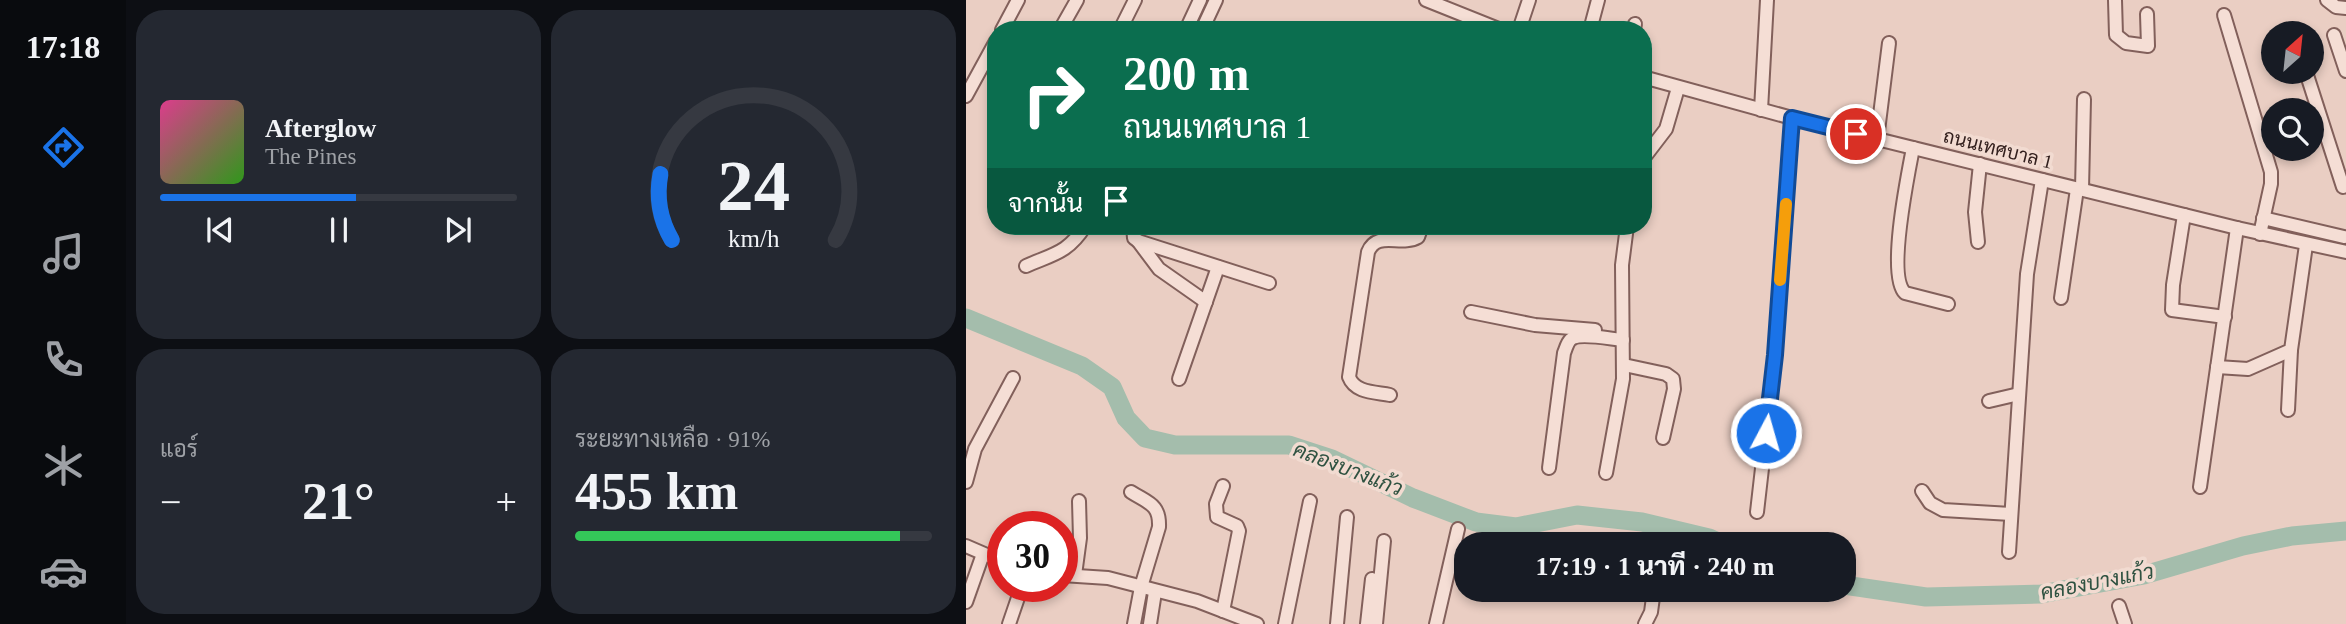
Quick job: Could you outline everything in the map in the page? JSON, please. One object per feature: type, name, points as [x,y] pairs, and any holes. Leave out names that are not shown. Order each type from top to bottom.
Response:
[{"type":"street","points":[[1007,21],[1018,0]]},
{"type":"street","points":[[1057,21],[1068,0]]},
{"type":"street","points":[[1065,21],[1077,0]]},
{"type":"street","points":[[1124,21],[1135,0]]},
{"type":"street","points":[[1190,21],[1200,0]]},
{"type":"street","points":[[1206,21],[1216,0]]},
{"type":"street","points":[[1426,0],[1469,21]]},
{"type":"street","points":[[1522,21],[1529,0]]},
{"type":"street","points":[[1592,21],[1598,0]]},
{"type":"street","points":[[1761,110],[1767,0]]},
{"type":"street","points":[[2115,0],[2116,35],[2126,43],[2148,46],[2147,14]]},
{"type":"street","points":[[2326,0],[2336,7],[2346,8]]},
{"type":"street","points":[[2224,15],[2261,120]]},
{"type":"street","points":[[2334,35],[2346,71]]},
{"type":"street","points":[[1877,139],[1889,43]]},
{"type":"street","points":[[966,96],[987,58]]},
{"type":"street","name":"ถนนเทศบาล 1","points":[[1652,80],[1792,118],[2259,234],[2346,252]]},
{"type":"street","points":[[1652,148],[1666,130],[1678,88]]},
{"type":"street","points":[[2061,298],[2080,189],[2084,99]]},
{"type":"street","points":[[1757,512],[1775,355],[1792,118]]},
{"type":"street","points":[[2324,140],[2343,187]]},
{"type":"street","points":[[1913,148],[1901,218],[1898,282],[1905,293],[1948,304]]},
{"type":"street","points":[[2259,234],[2271,184],[2270,161]]},
{"type":"street","points":[[1978,242],[1975,212],[1979,164]]},
{"type":"street","points":[[2009,552],[2027,274],[2042,180]]},
{"type":"street","points":[[2185,215],[2173,285],[2172,310],[2225,317]]},
{"type":"street","points":[[2263,218],[2344,237]]},
{"type":"street","points":[[2200,487],[2237,228]]},
{"type":"street","points":[[1026,266],[1069,247],[1078,235]]},
{"type":"street","points":[[1134,235],[1158,269],[1206,302]]},
{"type":"street","points":[[1390,395],[1361,390],[1354,386],[1349,377],[1368,252],[1371,244],[1379,240],[1412,241],[1419,235]]},
{"type":"street","points":[[1606,473],[1624,365],[1622,265],[1626,235]]},
{"type":"street","points":[[1138,241],[1269,283]]},
{"type":"street","points":[[2288,410],[2291,350],[2306,244]]},
{"type":"street","points":[[1179,379],[1218,267]]},
{"type":"street","points":[[1471,312],[1535,325],[1623,336]]},
{"type":"street","points":[[1549,468],[1564,353],[1568,343],[1573,337],[1623,336]]},
{"type":"street","points":[[2217,367],[2248,369],[2291,350]]},
{"type":"street","points":[[1624,365],[1666,374],[1673,379],[1674,389],[1663,438]]},
{"type":"street","points":[[966,482],[975,449],[1013,377]]},
{"type":"street","points":[[1989,401],[2019,394]]},
{"type":"street","points":[[1223,486],[1216,504],[1217,517],[1237,526],[1239,531],[1223,611]]},
{"type":"street","points":[[1922,491],[1930,503],[1943,510],[2011,514]]},
{"type":"street","points":[[1131,492],[1154,506],[1159,517],[1134,624]]},
{"type":"street","points":[[1078,544],[1079,501]]},
{"type":"street","points":[[1285,624],[1310,501]]},
{"type":"street","points":[[1337,624],[1347,517]]},
{"type":"street","points":[[1436,624],[1458,529]]},
{"type":"street","points":[[1376,624],[1384,541]]},
{"type":"street","points":[[966,546],[987,556]]},
{"type":"street","points":[[966,603],[983,554]]},
{"type":"street","points":[[1367,624],[1374,554]]},
{"type":"street","points":[[1078,576],[1108,578],[1197,601],[1257,624]]},
{"type":"street","points":[[1150,624],[1155,592]]},
{"type":"street","points":[[1009,624],[1017,602]]},
{"type":"street","points":[[1645,624],[1652,602]]},
{"type":"street","points":[[2119,606],[2125,624]]},
{"type":"waterway","name":"คลองบางแก้ว","points":[[966,318],[1082,366],[1112,387],[1126,418],[1145,438],[1175,445],[1289,445],[1332,459],[1413,498],[1476,522],[1516,527],[1577,515],[1642,522],[1684,532]]},
{"type":"waterway","name":"คลองบางแก้ว","points":[[1856,587],[1926,597],[2041,594],[2144,575],[2243,546],[2292,536],[2346,531]]},
{"type":"slow traffic","points":[[1780,280],[1786,204]]},
{"type":"route","points":[[1766,433],[1775,355],[1792,118],[1856,134]]}]
